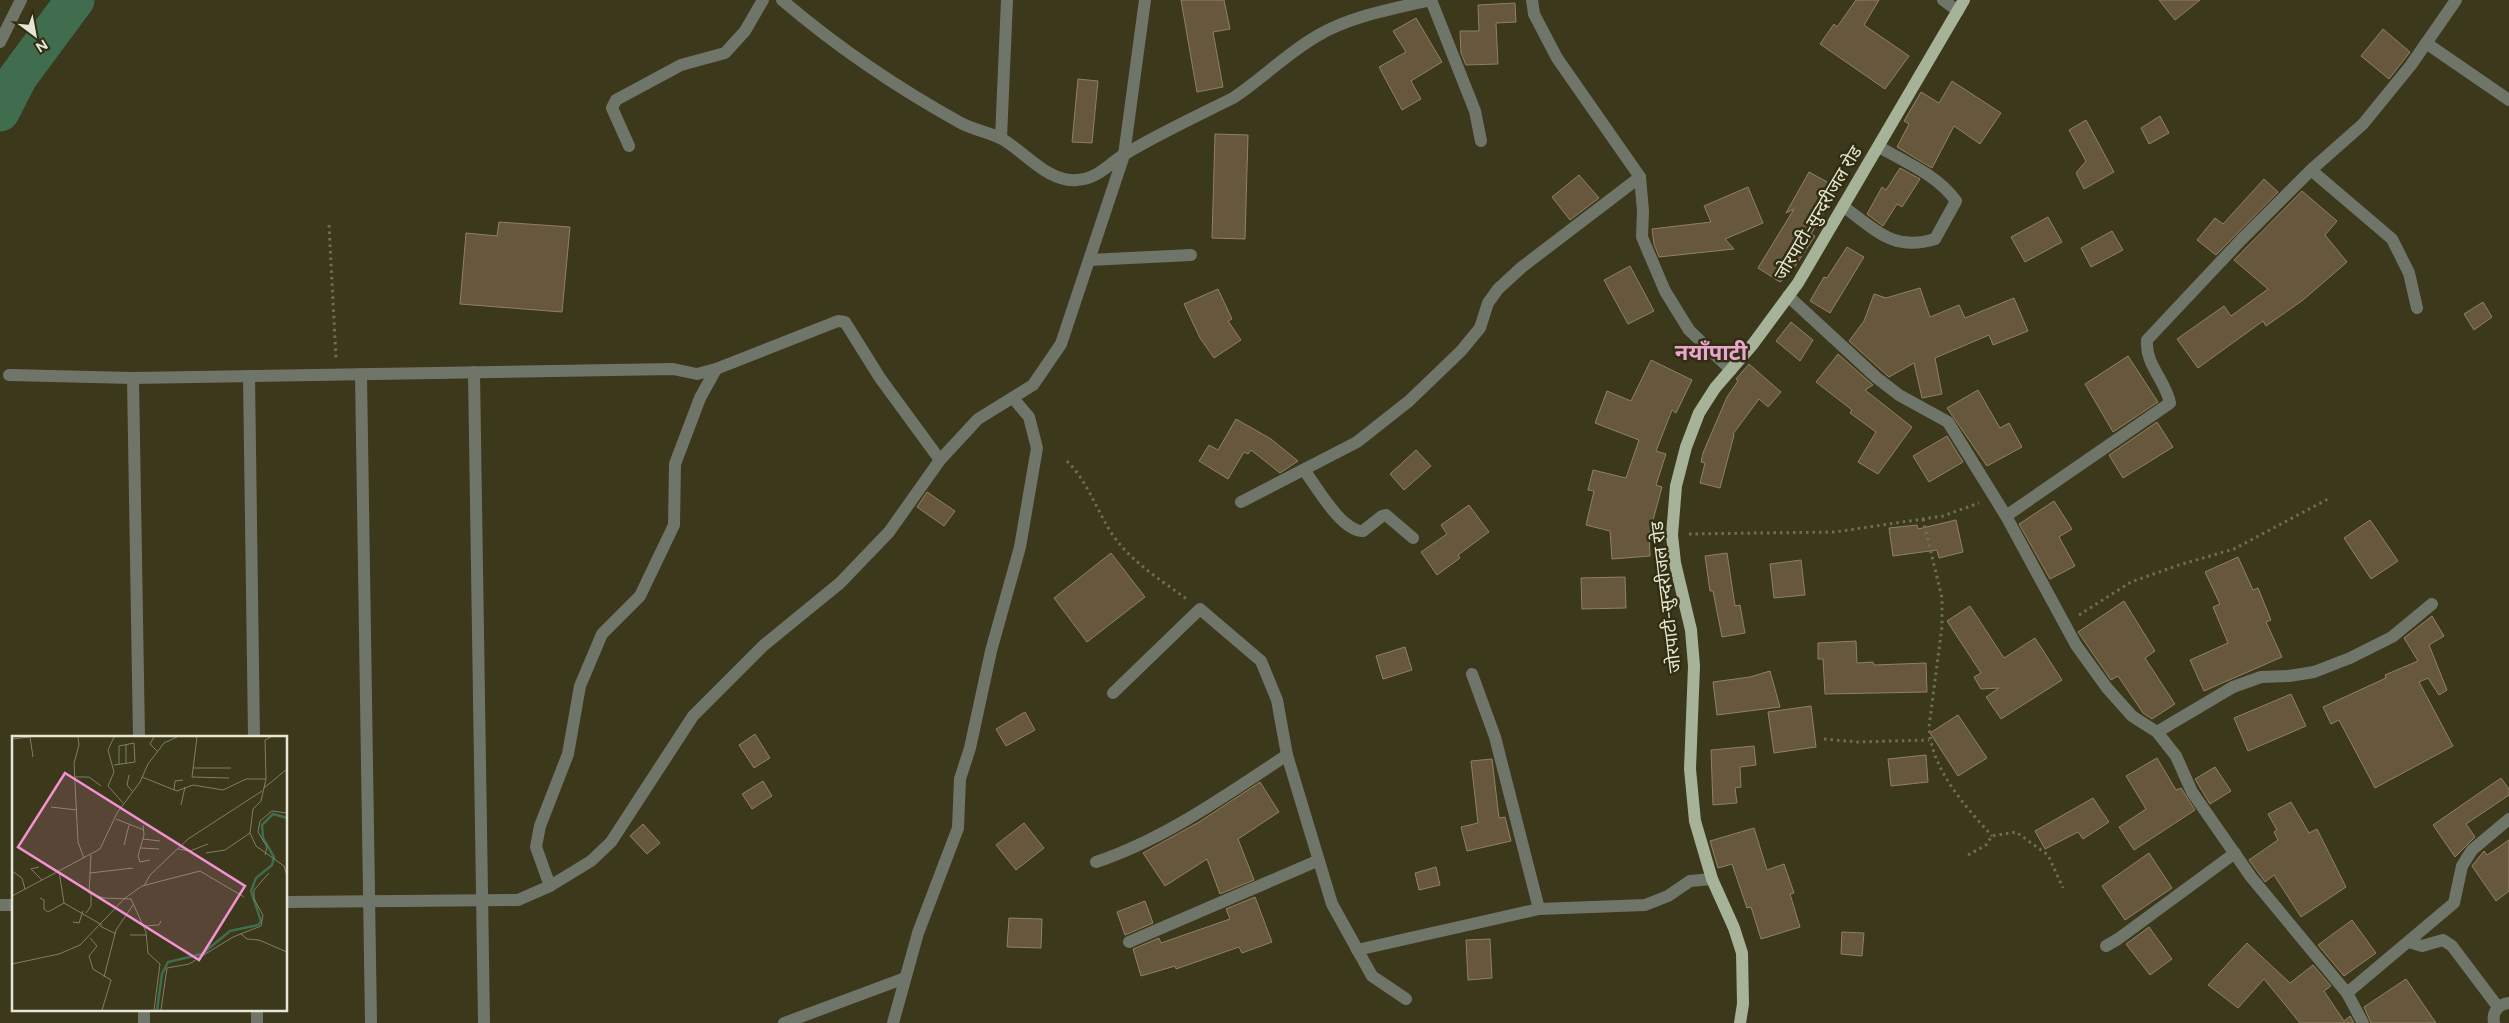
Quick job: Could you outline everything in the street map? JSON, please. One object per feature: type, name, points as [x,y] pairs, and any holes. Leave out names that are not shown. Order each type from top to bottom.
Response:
[{"type":"main road","name":"जोरपाटी-सुन्दरीजल रोड","points":[[1740,1023],[1742,953],[1734,928],[1712,879],[1695,820],[1690,769],[1694,666],[1692,639],[1672,535],[1676,486],[1686,447],[1699,413],[1715,388],[1788,296],[1844,207],[1964,0]]},
{"type":"street","points":[[0,42],[22,0]]},
{"type":"street","points":[[629,146],[612,108],[616,100],[681,65],[725,54],[744,31],[763,0]]},
{"type":"street","points":[[782,0],[825,36],[901,89],[962,124],[1001,138],[1044,169],[1062,179],[1076,181],[1100,174],[1124,155],[1233,98],[1250,87],[1276,63],[1317,35],[1344,23],[1431,0],[1475,111],[1481,141]]},
{"type":"street","points":[[1001,138],[1007,0]]},
{"type":"street","points":[[288,902],[518,900],[550,886],[591,861],[611,842],[693,716],[764,645],[840,583],[889,532],[940,460],[978,419],[1032,385],[1061,344],[1124,155],[1145,0]]},
{"type":"street","points":[[1532,0],[1534,14],[1556,58],[1640,177],[1643,211],[1642,236],[1665,291],[1689,330],[1731,370]]},
{"type":"street","points":[[1943,0],[1958,11]]},
{"type":"street","points":[[2006,516],[2170,403],[2168,394],[2146,353],[2147,340],[2241,240],[2311,170],[2363,124],[2426,43],[2456,0]]},
{"type":"street","points":[[2426,43],[2509,100]]},
{"type":"street","points":[[1844,207],[1890,240],[1917,245],[1936,239],[1949,217],[1956,201],[1950,192],[1941,183],[1879,147]]},
{"type":"street","points":[[2311,170],[2392,240],[2409,273],[2417,308]]},
{"type":"street","points":[[1241,502],[1357,442],[1409,401],[1461,351],[1480,328],[1488,304],[1498,289],[1522,267],[1640,177]]},
{"type":"street","points":[[1089,260],[1192,255]]},
{"type":"street","points":[[1788,296],[1877,378],[1899,395],[1948,422],[2006,516],[2076,645],[2107,688],[2132,716],[2157,732],[2176,756],[2192,792],[2251,877],[2347,993],[2363,1023]]},
{"type":"street","points":[[9,375],[133,378],[673,369],[697,374],[716,369],[838,321],[845,322],[880,378],[940,460]]},
{"type":"street","points":[[550,886],[536,847],[540,826],[568,754],[580,686],[602,634],[640,596],[674,526],[675,464],[700,398],[716,369]]},
{"type":"street","points":[[474,372],[484,1023]]},
{"type":"street","points":[[361,374],[371,1023]]},
{"type":"street","points":[[248,376],[254,736]]},
{"type":"street","points":[[133,378],[139,736]]},
{"type":"street","points":[[893,1023],[918,933],[958,828],[960,778],[970,748],[991,652],[1020,548],[1037,448],[1029,417],[1013,398]]},
{"type":"street","points":[[1304,470],[1345,524],[1354,531],[1363,531],[1382,516],[1386,516],[1413,538]]},
{"type":"street","points":[[2157,732],[2233,687],[2261,677],[2289,676],[2314,672],[2350,658],[2392,637],[2432,604]]},
{"type":"street","points":[[1113,693],[1200,608],[1261,660],[1277,700],[1287,755],[1307,820],[1317,861],[1332,904],[1372,976],[1406,999]]},
{"type":"street","points":[[1472,674],[1495,737],[1539,909]]},
{"type":"street","points":[[1096,862],[1121,853],[1161,834],[1287,755]]},
{"type":"street","points":[[2347,993],[2410,942],[2454,903],[2462,866],[2472,850],[2509,819]]},
{"type":"street","points":[[2106,946],[2235,853]]},
{"type":"street","points":[[1129,942],[1317,861]]},
{"type":"street","points":[[1357,950],[1539,909],[1645,905],[1668,896],[1690,881],[1712,879]]},
{"type":"street","points":[[2410,942],[2422,946],[2443,940],[2452,946],[2504,1005],[2494,1016],[2494,1023]]},
{"type":"street","points":[[784,1023],[905,978]]},
{"type":"street","points":[[144,1010],[144,1023]]},
{"type":"street","points":[[257,1010],[258,1023]]},
{"type":"path","points":[[330,225],[337,374]]},
{"type":"path","points":[[1067,461],[1080,474],[1112,534],[1132,558],[1200,608]]},
{"type":"path","points":[[1672,535],[1835,532],[1943,516],[1994,497]]},
{"type":"path","points":[[2064,623],[2131,582],[2179,565],[2234,549],[2328,499]]},
{"type":"path","points":[[1923,519],[1942,598],[1942,626],[1929,727],[1930,740],[1946,776],[1977,820],[1992,836]]},
{"type":"path","points":[[1824,739],[1857,742],[1930,740]]},
{"type":"path","points":[[1968,855],[1986,845],[1992,836],[2016,832],[2048,855],[2063,888]]},
{"type":"building","points":[[1181,0],[1224,0],[1230,29],[1213,32],[1223,87],[1197,92]]},
{"type":"building","points":[[1856,0],[1879,0],[1864,25],[1909,56],[1885,89],[1820,44],[1834,24],[1837,27]]},
{"type":"building","points":[[2159,0],[2200,0],[2175,20]]},
{"type":"building","points":[[1515,3],[1516,22],[1496,23],[1498,64],[1466,65],[1461,53],[1460,31],[1479,31],[1478,5]]},
{"type":"building","points":[[1416,18],[1442,62],[1411,81],[1421,99],[1402,110],[1379,67],[1406,52],[1393,31]]},
{"type":"building","points":[[2383,29],[2410,52],[2389,79],[2361,56]]},
{"type":"building","points":[[1078,79],[1098,81],[1092,143],[1072,142]]},
{"type":"building","points":[[1952,81],[2001,113],[1980,144],[1954,126],[1932,168],[1897,147],[1909,124],[1904,121],[1921,92],[1939,103]]},
{"type":"building","points":[[2160,116],[2169,133],[2149,144],[2141,128]]},
{"type":"building","points":[[2086,120],[2114,172],[2084,189],[2076,173],[2086,161],[2069,130]]},
{"type":"building","points":[[1215,134],[1248,135],[1245,239],[1212,238]]},
{"type":"building","points":[[1900,168],[1920,179],[1902,207],[1897,204],[1883,226],[1867,214],[1882,187],[1886,190]]},
{"type":"building","points":[[1809,172],[1838,188],[1811,234],[1815,236],[1790,274],[1780,282],[1758,268],[1794,209],[1786,213]]},
{"type":"building","points":[[1579,175],[1599,198],[1570,220],[1552,197]]},
{"type":"building","points":[[2264,179],[2278,192],[2216,255],[2197,240],[2215,218],[2223,224]]},
{"type":"building","points":[[1748,187],[1763,223],[1725,239],[1734,249],[1659,257],[1654,244],[1652,229],[1711,222],[1704,206]]},
{"type":"building","points":[[2302,191],[2337,221],[2325,235],[2347,262],[2303,300],[2266,326],[2263,321],[2198,368],[2177,339],[2224,306],[2231,316],[2268,289],[2234,260]]},
{"type":"building","points":[[2048,217],[2062,242],[2025,262],[2011,237]]},
{"type":"building","points":[[499,222],[570,227],[562,312],[460,304],[466,233],[497,236]]},
{"type":"building","points":[[2112,231],[2123,250],[2091,267],[2081,248]]},
{"type":"building","points":[[1847,247],[1864,257],[1830,313],[1810,301],[1824,277],[1827,278]]},
{"type":"building","points":[[1630,266],[1654,311],[1628,324],[1604,280]]},
{"type":"building","points":[[1920,288],[1930,317],[1959,305],[1965,318],[2014,298],[2028,331],[1993,345],[1989,335],[1935,358],[1942,394],[1922,398],[1914,363],[1889,377],[1849,341],[1864,321],[1874,294],[1886,298]]},
{"type":"building","points":[[1218,289],[1232,319],[1228,321],[1241,340],[1214,358],[1200,338],[1184,304]]},
{"type":"building","points":[[2483,302],[2492,317],[2474,330],[2464,314]]},
{"type":"building","points":[[1791,322],[1813,340],[1800,361],[1776,341]]},
{"type":"building","points":[[1838,354],[1873,385],[1865,390],[1912,427],[1878,474],[1858,462],[1876,432],[1850,413],[1852,410],[1816,382]]},
{"type":"building","points":[[2128,356],[2158,402],[2113,432],[2085,384]]},
{"type":"building","points":[[1651,360],[1692,380],[1676,413],[1672,410],[1656,451],[1666,454],[1656,485],[1662,487],[1649,535],[1650,556],[1612,559],[1610,531],[1586,525],[1594,491],[1588,490],[1593,470],[1626,478],[1639,440],[1595,423],[1607,391],[1631,401]]},
{"type":"building","points":[[1749,364],[1781,392],[1768,407],[1759,399],[1733,434],[1720,488],[1700,483],[1705,463],[1701,462],[1703,453],[1727,397],[1738,381],[1736,379]]},
{"type":"building","points":[[1978,390],[2000,428],[2009,423],[2022,447],[1987,466],[1947,408]]},
{"type":"building","points":[[1236,419],[1271,439],[1298,461],[1280,473],[1251,450],[1248,454],[1244,452],[1228,479],[1199,461],[1209,445],[1218,450]]},
{"type":"building","points":[[2157,422],[2173,447],[2123,478],[2109,455]]},
{"type":"building","points":[[1947,436],[1963,462],[1929,482],[1913,456]]},
{"type":"building","points":[[1416,450],[1431,466],[1404,490],[1390,474]]},
{"type":"building","points":[[927,492],[955,511],[944,526],[917,507]]},
{"type":"building","points":[[2054,501],[2072,529],[2059,537],[2075,566],[2050,579],[2019,524]]},
{"type":"building","points":[[1469,505],[1489,532],[1458,555],[1460,558],[1437,575],[1421,552],[1447,534],[1441,525]]},
{"type":"building","points":[[1956,520],[1963,552],[1939,558],[1937,550],[1893,556],[1889,528],[1917,525],[1918,529]]},
{"type":"building","points":[[2370,520],[2398,561],[2371,579],[2344,538]]},
{"type":"building","points":[[1111,553],[1145,597],[1087,642],[1054,598]]},
{"type":"building","points":[[1727,553],[1735,606],[1740,605],[1745,633],[1722,637],[1713,591],[1710,591],[1705,556]]},
{"type":"building","points":[[2238,557],[2253,590],[2258,588],[2271,620],[2266,622],[2282,657],[2204,691],[2190,660],[2228,643],[2213,607],[2220,604],[2205,572]]},
{"type":"building","points":[[1801,560],[1805,595],[1774,598],[1770,564]]},
{"type":"building","points":[[1625,577],[1626,608],[1582,609],[1581,578]]},
{"type":"building","points":[[2124,601],[2155,651],[2145,658],[2175,704],[2152,719],[2143,713],[2118,676],[2111,680],[2078,632]]},
{"type":"building","points":[[1970,606],[2004,658],[2035,638],[2062,680],[2001,719],[1986,697],[1999,688],[1981,689],[1974,677],[1981,673],[1947,621]]},
{"type":"building","points":[[2432,616],[2444,636],[2429,645],[2447,690],[2439,695],[2428,678],[2419,682],[2453,746],[2375,788],[2339,720],[2331,724],[2323,707],[2386,678],[2385,675],[2418,661],[2404,638]]},
{"type":"building","points":[[1856,641],[1857,663],[1873,662],[1874,665],[1926,663],[1927,692],[1825,694],[1823,659],[1818,659],[1818,643]]},
{"type":"building","points":[[1405,647],[1412,670],[1383,679],[1376,656]]},
{"type":"building","points":[[1770,671],[1780,707],[1717,715],[1713,682],[1750,677]]},
{"type":"building","points":[[2291,694],[2306,726],[2248,751],[2234,718]]},
{"type":"building","points":[[1811,706],[1816,747],[1774,753],[1768,712]]},
{"type":"building","points":[[1025,712],[1035,730],[1006,746],[996,729]]},
{"type":"building","points":[[1958,715],[1987,758],[1958,776],[1930,733]]},
{"type":"building","points":[[755,734],[770,758],[754,768],[739,745]]},
{"type":"building","points":[[1754,746],[1756,765],[1740,767],[1741,787],[1735,788],[1737,803],[1713,805],[1711,750]]},
{"type":"building","points":[[1926,755],[1928,782],[1891,786],[1888,759]]},
{"type":"building","points":[[2157,758],[2176,790],[2181,788],[2195,810],[2134,850],[2119,827],[2146,809],[2126,776]]},
{"type":"building","points":[[1492,759],[1499,818],[1505,817],[1511,841],[1467,851],[1461,827],[1478,823],[1471,761]]},
{"type":"building","points":[[2215,767],[2231,791],[2210,804],[2195,779]]},
{"type":"building","points":[[2501,778],[2509,789],[2509,795],[2466,824],[2475,837],[2455,857],[2433,825]]},
{"type":"building","points":[[763,781],[772,796],[752,809],[742,794]]},
{"type":"building","points":[[1260,782],[1279,812],[1238,839],[1254,880],[1220,894],[1207,859],[1165,886],[1143,853],[1199,822]]},
{"type":"building","points":[[2093,798],[2109,822],[2083,839],[2078,832],[2045,849],[2035,831]]},
{"type":"building","points":[[2291,802],[2309,833],[2317,829],[2346,887],[2301,917],[2274,875],[2265,882],[2249,860],[2278,840],[2274,832],[2277,830],[2268,814]]},
{"type":"building","points":[[1024,823],[1044,848],[1016,870],[996,845]]},
{"type":"building","points":[[643,824],[660,843],[647,854],[630,836]]},
{"type":"building","points":[[1754,828],[1767,870],[1784,864],[1794,893],[1790,894],[1800,927],[1761,939],[1751,907],[1747,908],[1732,864],[1718,868],[1710,841]]},
{"type":"building","points":[[2509,840],[2509,891],[2496,901],[2472,866],[2484,851],[2487,855]]},
{"type":"building","points":[[2149,853],[2172,888],[2125,920],[2102,886]]},
{"type":"building","points":[[1436,867],[1440,885],[1419,890],[1415,873]]},
{"type":"building","points":[[1255,897],[1272,942],[1242,953],[1239,947],[1176,969],[1175,966],[1141,976],[1133,949],[1159,938],[1161,943],[1230,919],[1226,909]]},
{"type":"building","points":[[1145,901],[1153,923],[1125,935],[1117,912]]},
{"type":"building","points":[[1009,918],[1042,919],[1041,948],[1007,947]]},
{"type":"building","points":[[2352,920],[2376,953],[2344,976],[2318,945]]},
{"type":"building","points":[[2149,927],[2172,959],[2150,975],[2126,944]]},
{"type":"building","points":[[1842,932],[1864,933],[1862,956],[1841,954]]},
{"type":"building","points":[[1490,939],[1492,978],[1468,980],[1466,940]]},
{"type":"building","points":[[2247,943],[2290,983],[2313,965],[2331,986],[2324,991],[2344,1021],[2350,1016],[2354,1023],[2300,1023],[2264,979],[2238,1008],[2208,985]]},
{"type":"building","points":[[2406,979],[2436,1023],[2371,1023],[2364,1007]]},
{"type":"waterway","points":[[0,112],[18,77],[75,0]]},
{"type":"district","name":"नयाँपाटी","points":[[1711,352]]}]
